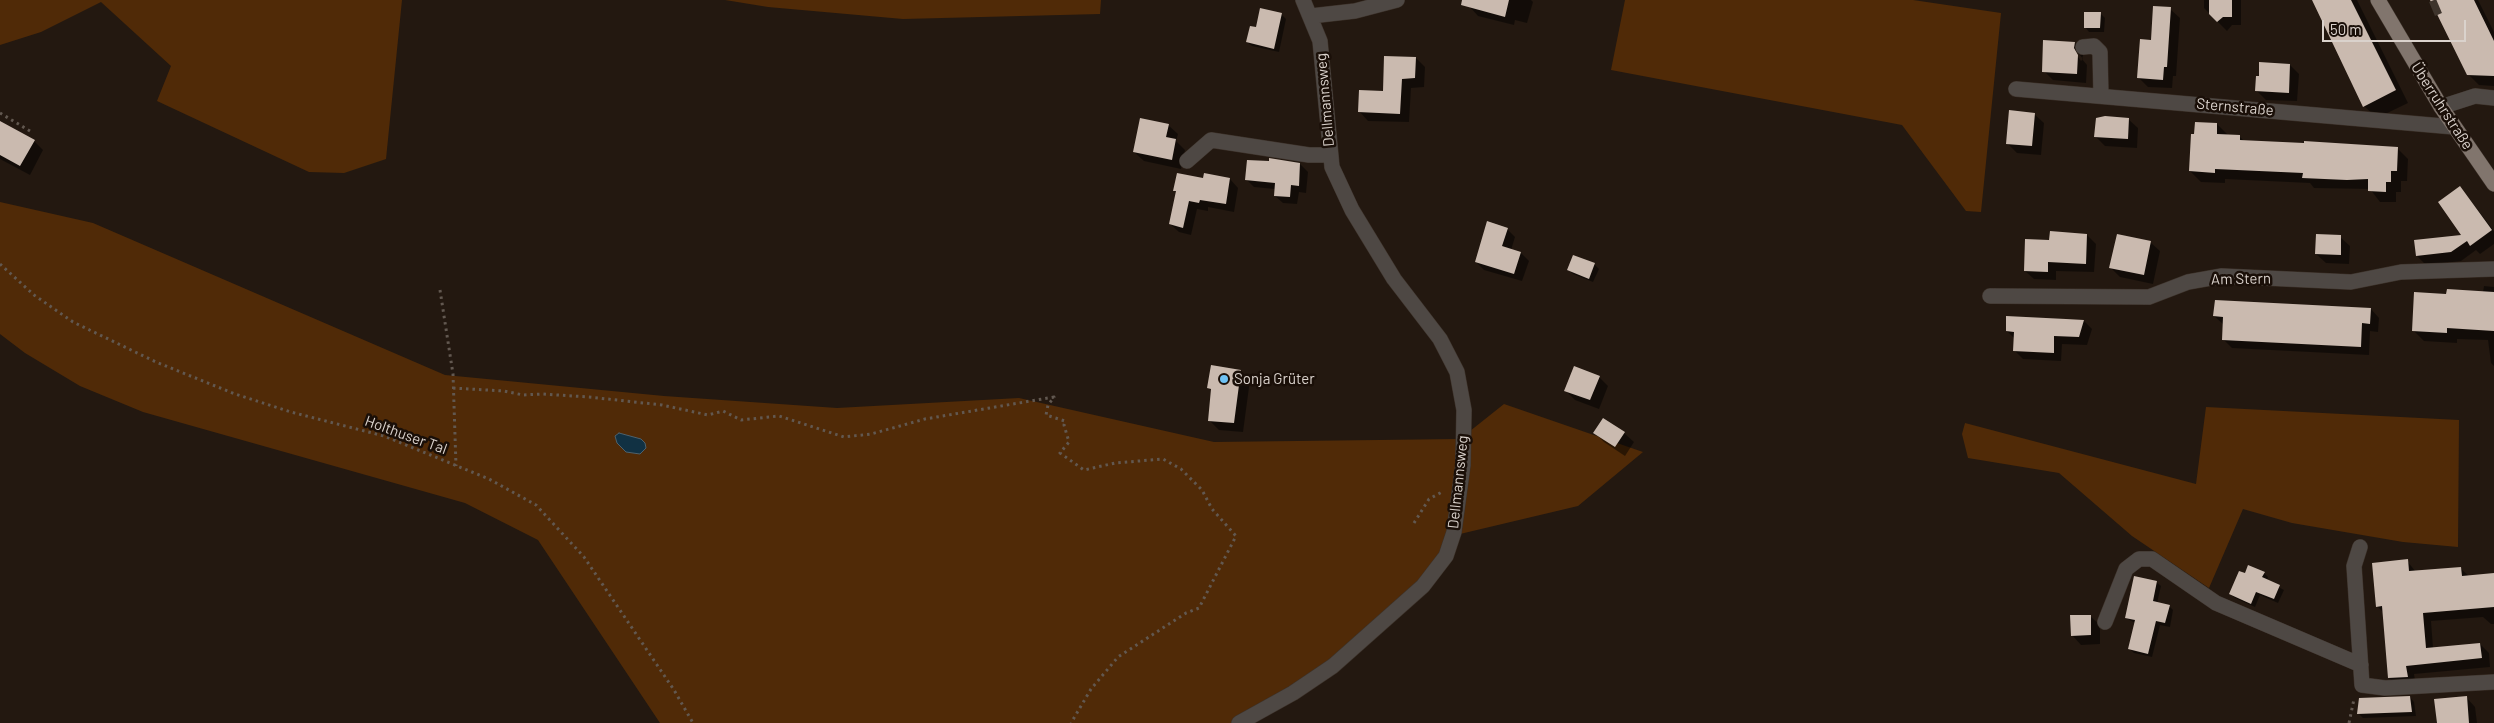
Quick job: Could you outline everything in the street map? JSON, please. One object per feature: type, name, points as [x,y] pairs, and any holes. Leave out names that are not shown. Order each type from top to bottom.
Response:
[{"type":"main road","name":"Überruhrstraße","points":[[2378,0],[2441,107],[2494,184]]},
{"type":"street","name":"Dellmannsweg","points":[[1239,723],[1293,693],[1332,666],[1423,586],[1446,556],[1454,532],[1463,465],[1464,410],[1457,372],[1440,339],[1394,279],[1340,188],[1329,155],[1320,41],[1304,0]]},
{"type":"street","points":[[1311,16],[1355,11],[1397,0]]},
{"type":"street","points":[[2083,47],[2094,46],[2100,52],[2101,96]]},
{"type":"street","name":"Sternstraße","points":[[2016,89],[2454,127]]},
{"type":"street","points":[[2441,107],[2475,96],[2494,98]]},
{"type":"street","points":[[1187,161],[1211,140],[1309,155],[1329,155]]},
{"type":"street","name":"Am Stern","points":[[1990,296],[2148,297],[2188,282],[2222,276],[2351,282],[2401,272],[2494,269]]},
{"type":"street","points":[[2360,546],[2354,566],[2362,685],[2385,688],[2494,682]]},
{"type":"street","points":[[2105,622],[2126,569],[2139,559],[2152,559],[2216,603],[2361,665]]},
{"type":"path","points":[[0,113],[30,131]]},
{"type":"path","name":"Holthuser Tal","points":[[0,264],[34,295],[73,322],[156,362],[235,394],[291,412],[384,436],[489,479],[536,505],[590,565],[674,690],[693,723]]},
{"type":"path","points":[[440,290],[453,388],[456,466]]},
{"type":"path","points":[[453,388],[504,391],[523,395],[542,394],[589,397],[662,405],[708,415],[723,411],[741,420],[779,416],[844,437],[871,434],[925,419],[1054,396],[1046,415],[1065,421],[1064,425],[1069,442],[1060,452],[1084,470],[1115,463],[1163,459],[1181,469],[1202,490],[1212,508],[1236,536],[1199,608],[1186,613],[1118,658],[1091,689],[1071,723]]},
{"type":"path","points":[[1414,524],[1429,499],[1439,492],[1460,488]]},
{"type":"path","points":[[2349,723],[2354,698],[2362,685]]},
{"type":"shaded area","points":[[0,0],[402,0],[386,159],[344,173],[309,172],[157,101],[171,66],[101,2],[41,32],[0,45]]},
{"type":"shaded area","points":[[725,0],[1101,0],[1100,14],[903,19],[768,7]]},
{"type":"shaded area","points":[[1625,0],[1913,0],[2001,13],[1981,212],[1966,211],[1902,125],[1611,70]]},
{"type":"shaded area","points":[[0,202],[93,223],[445,375],[664,396],[837,408],[1019,398],[1214,442],[1460,439],[1504,404],[1643,452],[1578,506],[1460,534],[1417,585],[1331,664],[1235,723],[660,723],[538,540],[465,503],[143,412],[80,386],[25,353],[0,334]]},
{"type":"shaded area","points":[[2206,407],[2459,420],[2458,547],[2403,542],[2292,523],[2243,509],[2209,588],[2132,536],[2059,473],[1968,458],[1962,434],[1965,423],[2196,484]]},
{"type":"water","points":[[619,433],[641,439],[645,443],[646,448],[640,454],[626,452],[617,443],[615,436]]},
{"type":"building","points":[[1462,0],[1509,0],[1505,17],[1461,5]]},
{"type":"building","points":[[2209,0],[2232,0],[2232,17],[2223,17],[2217,22],[2209,14]]},
{"type":"building","points":[[2312,0],[2351,0],[2396,90],[2363,107]]},
{"type":"building","points":[[2430,0],[2474,0],[2494,41],[2494,76],[2467,75]]},
{"type":"building","points":[[2153,6],[2171,7],[2167,67],[2164,67],[2163,80],[2137,78],[2140,39],[2151,40]]},
{"type":"building","points":[[1260,8],[1282,13],[1274,49],[1246,42],[1250,26],[1256,27]]},
{"type":"building","points":[[2084,12],[2101,12],[2100,28],[2084,28]]},
{"type":"building","points":[[2043,40],[2075,42],[2074,48],[2078,55],[2077,74],[2042,72]]},
{"type":"building","points":[[1384,56],[1416,57],[1415,78],[1402,79],[1400,114],[1358,112],[1359,90],[1383,91]]},
{"type":"building","points":[[2259,62],[2290,64],[2289,93],[2255,91],[2256,76],[2259,76]]},
{"type":"building","points":[[2009,110],[2035,113],[2032,146],[2006,144]]},
{"type":"building","points":[[2105,116],[2129,118],[2128,139],[2094,137],[2096,118]]},
{"type":"building","points":[[1140,118],[1169,124],[1166,137],[1176,139],[1172,160],[1133,152]]},
{"type":"building","points":[[0,121],[35,140],[20,166],[0,155]]},
{"type":"building","points":[[2195,122],[2217,123],[2217,134],[2240,135],[2240,140],[2304,143],[2304,141],[2398,147],[2397,171],[2391,171],[2391,182],[2386,182],[2386,192],[2368,191],[2368,179],[2302,178],[2303,173],[2215,169],[2215,173],[2189,171],[2191,134],[2194,134]]},
{"type":"building","points":[[1269,158],[1300,163],[1299,186],[1291,185],[1290,197],[1274,196],[1275,183],[1245,180],[1247,160],[1269,161]]},
{"type":"building","points":[[1177,173],[1203,178],[1204,173],[1230,178],[1226,204],[1200,200],[1199,203],[1189,201],[1183,228],[1169,224],[1176,191],[1173,191]]},
{"type":"building","points":[[2460,186],[2492,230],[2470,246],[2467,241],[2451,252],[2416,256],[2414,240],[2461,235],[2438,202]]},
{"type":"building","points":[[1487,221],[1508,228],[1502,246],[1521,252],[1514,274],[1475,262]]},
{"type":"building","points":[[2050,231],[2087,234],[2086,264],[2048,262],[2048,272],[2024,271],[2025,239],[2049,240]]},
{"type":"building","points":[[2117,234],[2151,241],[2144,275],[2109,268]]},
{"type":"building","points":[[2316,234],[2341,235],[2341,255],[2315,254]]},
{"type":"building","points":[[1573,255],[1595,263],[1589,279],[1567,270]]},
{"type":"building","points":[[2447,289],[2494,292],[2494,331],[2447,328],[2447,333],[2412,331],[2414,292],[2446,294]]},
{"type":"building","points":[[2215,300],[2371,308],[2370,324],[2362,323],[2361,347],[2222,340],[2223,317],[2213,316]]},
{"type":"building","points":[[2006,316],[2084,320],[2079,337],[2054,336],[2054,353],[2013,351],[2014,332],[2006,331]]},
{"type":"building","points":[[1211,365],[1241,370],[1234,423],[1208,421],[1211,389],[1207,388]]},
{"type":"building","points":[[1574,366],[1600,376],[1590,400],[1564,391]]},
{"type":"building","points":[[1603,418],[1625,432],[1615,447],[1593,433]]},
{"type":"building","points":[[2408,559],[2409,571],[2461,567],[2462,576],[2494,573],[2494,607],[2423,613],[2426,648],[2480,643],[2482,658],[2406,666],[2408,677],[2388,678],[2382,606],[2376,607],[2372,563]]},
{"type":"building","points":[[2248,565],[2265,572],[2262,577],[2280,585],[2274,599],[2256,592],[2251,604],[2229,594],[2239,571],[2245,573]]},
{"type":"building","points":[[2134,576],[2157,581],[2153,601],[2170,605],[2165,623],[2156,621],[2148,654],[2128,649],[2135,620],[2125,618]]},
{"type":"building","points":[[2070,615],[2091,615],[2091,635],[2071,636]]},
{"type":"building","points":[[2410,696],[2412,712],[2357,714],[2359,698]]},
{"type":"building","points":[[2467,696],[2469,723],[2437,723],[2434,699]]},
{"type":"tunnel","points":[[2432,9],[2439,6]]},
{"type":"place","name":"Sonja Grüter","points":[[1224,379]]}]
